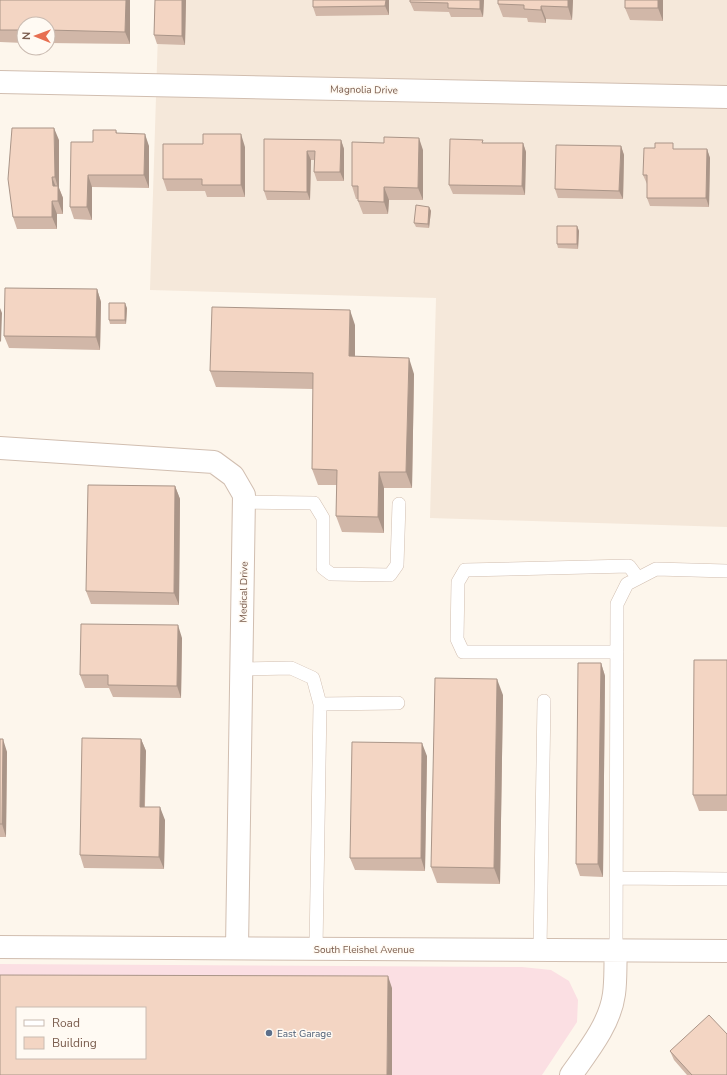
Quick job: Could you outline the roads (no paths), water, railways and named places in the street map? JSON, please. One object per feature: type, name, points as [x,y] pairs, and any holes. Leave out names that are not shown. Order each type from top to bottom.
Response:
[{"type":"street","name":"Magnolia Drive","points":[[0,82],[727,97]]},
{"type":"street","name":"Medical Drive","points":[[0,448],[214,462],[233,476],[244,495],[237,948]]},
{"type":"street","name":"South Fleishel Avenue","points":[[0,948],[727,951]]},
{"type":"street","points":[[571,1075],[594,1042],[609,1010],[614,995],[616,950]]},
{"type":"lane","points":[[244,502],[314,503],[323,518],[323,568],[331,574],[390,574],[397,566],[399,504]]},
{"type":"lane","points":[[617,652],[464,652],[456,640],[458,582],[465,570],[629,566],[638,578]]},
{"type":"lane","points":[[616,950],[617,604],[627,584],[656,569],[727,571]]},
{"type":"lane","points":[[241,669],[291,668],[313,678],[320,704],[316,949]]},
{"type":"lane","points":[[540,950],[544,701]]},
{"type":"lane","points":[[320,704],[398,703]]},
{"type":"lane","points":[[616,878],[727,879]]},
{"type":"place","name":"East Garage","points":[[269,1033]]}]
